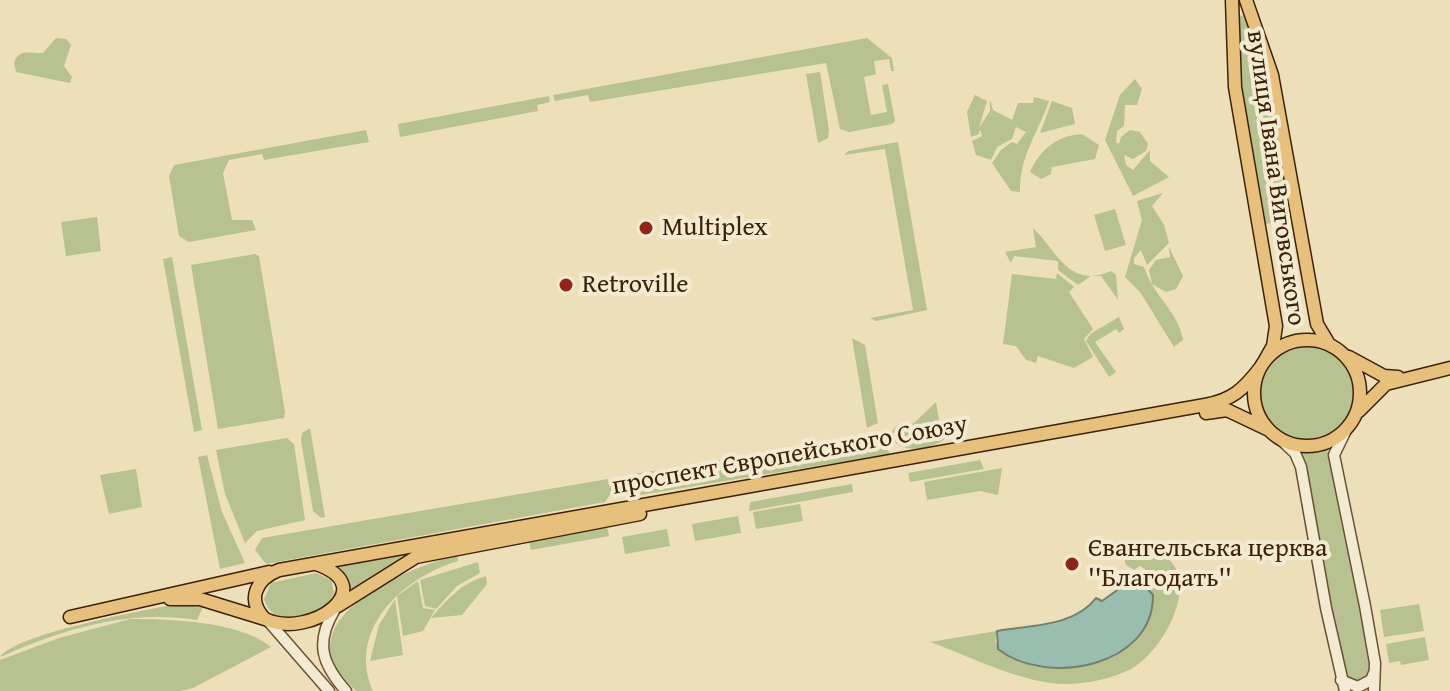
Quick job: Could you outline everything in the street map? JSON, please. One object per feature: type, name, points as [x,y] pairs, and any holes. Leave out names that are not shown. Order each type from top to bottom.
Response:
[{"type":"main road","name":"вулиця Івана Виговського","points":[[1232,0],[1235,87],[1276,326],[1273,346],[1262,364]]},
{"type":"main road","name":"вулиця Івана Виговського","points":[[1246,0],[1272,75],[1317,324],[1329,344]]},
{"type":"main road","points":[[1401,377],[1375,392],[1351,422],[1321,444],[1299,445],[1274,434],[1254,401],[1262,364],[1289,342],[1309,339],[1329,344],[1384,376],[1401,377],[1450,368]]},
{"type":"main road","points":[[1345,355],[1356,371],[1361,390],[1351,422]]},
{"type":"main road","name":"проспект Європейського Союзу","points":[[316,564],[1228,401],[1242,391],[1262,364]]},
{"type":"main road","name":"проспект Європейського Союзу","points":[[336,608],[387,572],[416,557],[441,550],[1207,412],[1227,410],[1274,434]]},
{"type":"main road","points":[[70,617],[131,601],[316,564],[327,568],[340,580],[342,596],[336,608],[294,624],[267,620],[200,599],[131,601]]},
{"type":"main road","points":[[267,620],[256,608],[256,588],[262,579],[279,570]]},
{"type":"street","points":[[1351,422],[1334,455],[1365,606],[1374,691]]},
{"type":"street","points":[[1274,434],[1295,453],[1301,467],[1343,685],[1358,687],[1371,680],[1374,673]]},
{"type":"street","points":[[336,608],[321,648],[331,673],[346,691]]},
{"type":"street","points":[[267,620],[329,691]]},
{"type":"green space","points":[[1245,15],[1264,76],[1290,219],[1266,224],[1241,82],[1239,16]]},
{"type":"green space","points":[[56,38],[66,39],[71,45],[64,66],[72,77],[70,83],[16,72],[14,62],[19,55],[43,53]]},
{"type":"green space","points":[[867,38],[892,58],[894,71],[891,71],[889,59],[874,61],[876,74],[864,77],[871,115],[887,112],[882,85],[888,84],[895,121],[892,124],[849,132],[840,129],[826,63],[590,102],[588,95],[555,101],[553,95]]},
{"type":"green space","points":[[820,72],[829,130],[828,138],[818,143],[806,74]]},
{"type":"green space","points":[[1135,79],[1142,89],[1137,105],[1125,105],[1124,126],[1117,131],[1116,142],[1119,144],[1121,137],[1130,130],[1140,132],[1148,144],[1146,151],[1133,159],[1124,155],[1126,165],[1133,170],[1150,150],[1150,161],[1169,177],[1133,196],[1105,140],[1120,95]]},
{"type":"green space","points":[[975,95],[987,101],[979,128],[990,111],[990,100],[993,110],[1012,120],[1018,103],[1033,103],[1034,97],[1049,101],[1026,156],[1020,192],[1011,191],[992,163],[1001,150],[1012,142],[1017,144],[1026,132],[1016,127],[1012,139],[997,147],[991,160],[976,155],[972,141],[982,136],[980,129],[979,134],[971,137],[967,112]]},
{"type":"green space","points":[[549,96],[550,102],[537,105],[538,111],[400,137],[398,124]]},
{"type":"green space","points":[[1052,101],[1072,108],[1075,124],[1040,133]]},
{"type":"green space","points":[[366,130],[369,142],[264,160],[262,154],[229,160],[223,173],[232,220],[252,220],[256,230],[189,242],[179,236],[169,176],[174,165]]},
{"type":"green space","points":[[1082,134],[1099,145],[1095,159],[1052,167],[1051,174],[1041,179],[1030,172],[1050,145]]},
{"type":"green space","points":[[898,142],[927,310],[876,321],[870,318],[913,310],[885,149],[844,155],[848,151]]},
{"type":"green space","points":[[1163,193],[1152,206],[1164,225],[1169,243],[1147,265],[1141,250],[1134,258],[1134,264],[1144,267],[1176,321],[1183,340],[1174,347],[1140,292],[1125,277],[1142,220],[1137,201]]},
{"type":"green space","points":[[1115,209],[1126,245],[1105,251],[1094,215]]},
{"type":"green space","points":[[97,217],[101,251],[66,256],[61,222]]},
{"type":"green space","points":[[1033,228],[1073,271],[1096,275],[1111,271],[1116,275],[1118,300],[1101,276],[1091,276],[1078,285],[1058,270],[1058,261],[1014,256],[1011,263],[1005,252],[1036,247]]},
{"type":"green space","points":[[1169,247],[1183,276],[1176,289],[1166,292],[1152,284],[1149,270],[1156,260],[1170,257]]},
{"type":"green space","points":[[255,254],[259,256],[284,418],[218,429],[191,265]]},
{"type":"green space","points":[[172,257],[202,430],[194,432],[163,259]]},
{"type":"green space","points":[[1057,273],[1074,287],[1069,292],[1093,329],[1084,339],[1093,357],[1074,368],[1038,356],[1036,363],[1026,360],[1016,346],[1003,344],[1012,274],[1056,279]]},
{"type":"green space","points":[[1119,317],[1124,329],[1119,333],[1116,329],[1095,342],[1116,372],[1109,377],[1086,341],[1090,334]]},
{"type":"green space","points":[[852,338],[865,345],[878,423],[867,428]]},
{"type":"green space","points":[[1298,345],[1316,345],[1341,358],[1351,374],[1354,392],[1351,410],[1341,426],[1316,439],[1298,439],[1273,426],[1260,401],[1260,383],[1273,358]]},
{"type":"green space","points":[[936,402],[940,426],[948,427],[947,437],[941,442],[925,448],[908,448],[900,446],[889,435],[897,425],[914,423]]},
{"type":"green space","points":[[310,428],[325,517],[321,518],[313,511],[301,440],[302,433]]},
{"type":"green space","points":[[879,434],[890,454],[640,495],[631,484],[634,474]]},
{"type":"green space","points":[[287,438],[294,444],[305,520],[257,531],[245,543],[225,494],[216,450]]},
{"type":"green space","points":[[1328,448],[1370,664],[1369,676],[1361,682],[1345,679],[1300,452]]},
{"type":"green space","points":[[207,455],[222,512],[245,563],[220,569],[198,457]]},
{"type":"green space","points":[[980,460],[984,469],[910,482],[908,473]]},
{"type":"green space","points":[[1002,468],[998,495],[980,491],[927,500],[924,482]]},
{"type":"green space","points":[[136,469],[142,507],[109,514],[100,475]]},
{"type":"green space","points":[[608,479],[613,490],[605,502],[266,564],[255,550],[262,538]]},
{"type":"green space","points":[[852,484],[853,492],[749,511],[750,502]]},
{"type":"green space","points":[[800,504],[803,521],[756,529],[753,512]]},
{"type":"green space","points":[[738,516],[741,533],[695,541],[692,524]]},
{"type":"green space","points":[[607,527],[609,536],[531,550],[529,541]]},
{"type":"green space","points":[[667,529],[670,546],[625,554],[622,537]]},
{"type":"green space","points":[[1147,549],[1166,557],[1177,570],[1180,587],[1177,606],[1158,644],[1145,659],[1124,673],[1090,682],[1049,683],[997,668],[930,642],[997,631],[995,642],[1010,656],[1026,664],[1062,668],[1099,659],[1134,642],[1153,595],[1145,586],[1151,573],[1140,566],[1134,570],[1126,565],[1124,557]]},
{"type":"green space","points":[[408,554],[351,590],[338,566]]},
{"type":"green space","points":[[457,555],[458,561],[418,579],[385,609],[367,647],[367,668],[373,691],[356,691],[338,671],[331,656],[332,637],[341,619],[375,589],[397,577]]},
{"type":"green space","points":[[478,562],[480,573],[457,586],[436,609],[425,606],[420,580]]},
{"type":"green space","points":[[316,573],[331,580],[336,601],[317,612],[296,618],[277,615],[269,609],[264,599],[271,583]]},
{"type":"green space","points":[[486,576],[487,584],[462,615],[431,618],[462,588]]},
{"type":"green space","points":[[418,581],[423,608],[435,610],[423,631],[403,636],[397,596]]},
{"type":"green space","points":[[395,599],[403,655],[370,661],[379,625]]},
{"type":"green space","points":[[1419,604],[1424,631],[1384,637],[1380,610]]},
{"type":"green space","points":[[172,605],[203,607],[197,620],[171,617],[121,619],[72,630],[0,657],[11,648],[53,632]]},
{"type":"green space","points":[[130,619],[204,623],[258,638],[271,647],[193,688],[180,691],[0,691],[0,660],[59,638]]},
{"type":"green space","points":[[1425,637],[1429,660],[1401,665],[1400,661],[1389,663],[1386,644]]},
{"type":"shaded area","points":[[1127,583],[1145,586],[1153,595],[1149,620],[1136,639],[1117,654],[1068,668],[1043,667],[1018,661],[998,649],[997,631],[1064,620],[1076,615],[1096,598],[1102,601]]},
{"type":"place","name":"Multiplex","points":[[646,228]]},
{"type":"place","name":"Retroville","points":[[566,285]]},
{"type":"place","name":"Євангельська церква ''Благодать''","points":[[1072,564]]}]
